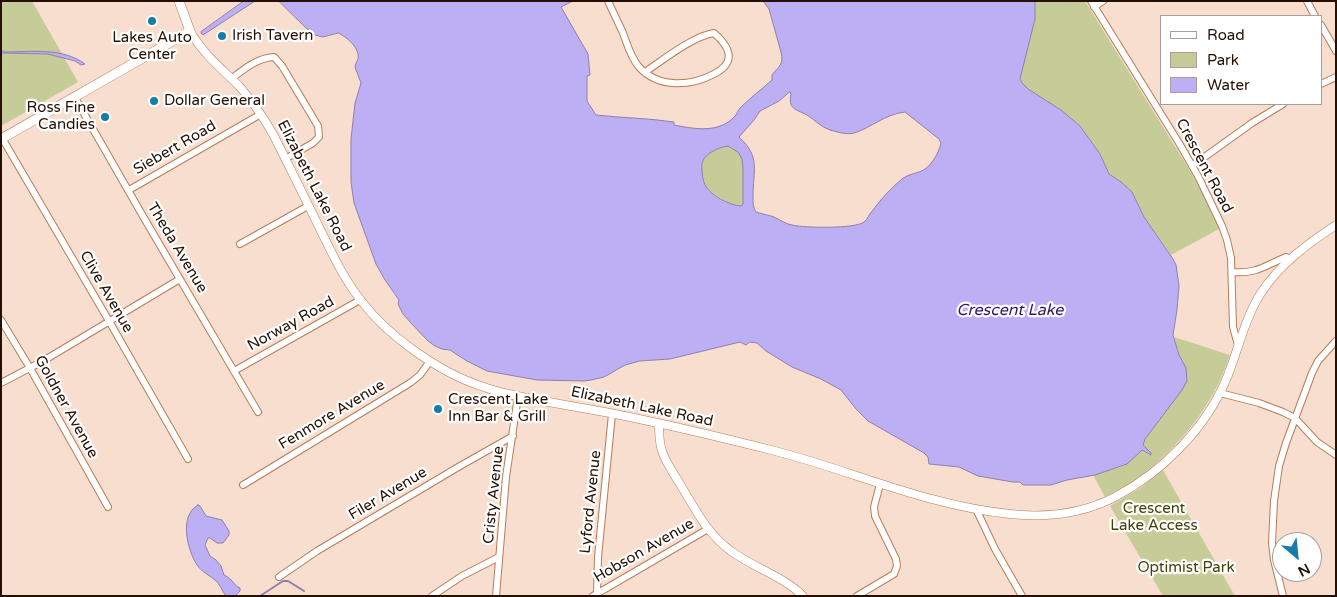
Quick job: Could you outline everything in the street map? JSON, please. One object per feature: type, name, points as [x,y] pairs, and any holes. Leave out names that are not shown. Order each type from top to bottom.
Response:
[{"type":"main road","points":[[2,138],[190,31],[179,1]]},
{"type":"street","points":[[608,1],[639,68],[654,79],[673,84],[690,83],[705,79],[721,71],[728,64],[730,57],[727,47],[714,33],[706,34],[645,72]]},
{"type":"street","points":[[1092,4],[1103,1]]},
{"type":"street","points":[[1307,1],[1315,15]]},
{"type":"street","name":"Crescent Road","points":[[1092,4],[1180,143],[1222,226],[1231,258],[1233,327],[1238,345]]},
{"type":"street","points":[[1322,27],[1336,51]]},
{"type":"street","name":"Elizabeth Lake Road","points":[[190,31],[208,56],[261,114],[336,261],[360,300],[390,331],[430,361],[474,384],[492,390],[659,424],[788,455],[926,497],[1005,514],[1049,515],[1076,512],[1105,502],[1139,482],[1170,457],[1198,425],[1220,393],[1248,318],[1260,295],[1290,259],[1336,225]]},
{"type":"street","points":[[231,79],[246,67],[267,58],[274,57],[282,66],[318,126],[319,137],[313,143],[285,159]]},
{"type":"street","points":[[1322,84],[1336,77]]},
{"type":"street","name":"Theda Avenue","points":[[74,96],[258,412]]},
{"type":"street","points":[[1192,166],[1252,123],[1281,105]]},
{"type":"street","name":"Siebert Road","points":[[129,190],[261,114]]},
{"type":"street","name":"Clive Avenue","points":[[2,138],[188,459]]},
{"type":"street","points":[[240,244],[308,206]]},
{"type":"street","points":[[1232,272],[1246,273],[1258,270],[1286,257],[1290,259]]},
{"type":"street","points":[[1,384],[180,279]]},
{"type":"street","name":"Norway Road","points":[[234,371],[360,300]]},
{"type":"street","name":"Goldner Avenue","points":[[1,320],[108,507]]},
{"type":"street","points":[[1283,596],[1274,560],[1272,523],[1279,466],[1305,389],[1315,367],[1336,341]]},
{"type":"street","name":"Fenmore Avenue","points":[[243,485],[410,382],[420,375],[430,361]]},
{"type":"street","points":[[1220,393],[1259,403],[1295,418],[1317,442],[1336,455]]},
{"type":"street","name":"Cristy Avenue","points":[[496,596],[506,477],[518,396]]},
{"type":"street","name":"Lyford Avenue","points":[[595,594],[612,414]]},
{"type":"street","points":[[659,424],[659,441],[664,455],[708,529],[734,553],[792,586],[803,596]]},
{"type":"street","name":"Filer Avenue","points":[[279,577],[317,551],[513,436]]},
{"type":"street","points":[[857,596],[894,574],[897,566],[896,559],[874,512],[880,484]]},
{"type":"street","points":[[976,509],[995,549],[1022,596]]},
{"type":"street","name":"Hobson Avenue","points":[[595,594],[708,529]]},
{"type":"street","points":[[432,596],[462,576],[500,557]]},
{"type":"green space","points":[[1,1],[32,1],[78,82],[1,126]]},
{"type":"green space","points":[[1035,1],[1085,1],[1192,174],[1211,208],[1219,229],[1171,255],[1144,217],[1132,192],[1109,174],[1100,154],[1080,126],[1061,110],[1028,89],[1022,83],[1020,75],[1035,19]]},
{"type":"green space","points":[[728,146],[741,156],[743,205],[741,206],[716,196],[708,189],[703,179],[702,166],[705,158],[714,150]]},
{"type":"green space","points":[[1174,337],[1230,355],[1220,380],[1200,415],[1175,445],[1143,474],[1105,497],[1093,475],[1123,466],[1142,450],[1149,455],[1151,453],[1143,445],[1145,439],[1175,399],[1184,364],[1179,355]]},
{"type":"green space","points":[[1163,470],[1235,596],[1163,596],[1110,506],[1139,489]]},
{"type":"water","points":[[244,1],[255,1],[203,35],[201,33],[201,32]]},
{"type":"water","name":"Crescent Lake","points":[[279,1],[573,1],[561,7],[588,54],[590,75],[587,76],[587,101],[596,115],[674,122],[674,125],[707,129],[715,128],[730,121],[740,108],[772,80],[772,75],[781,63],[782,56],[769,9],[763,1],[1035,1],[1035,19],[1020,79],[1028,89],[1061,110],[1080,126],[1100,154],[1109,174],[1132,192],[1144,217],[1173,259],[1176,265],[1179,286],[1173,335],[1179,355],[1186,368],[1187,381],[1145,439],[1143,445],[1151,455],[1142,450],[1127,464],[1095,475],[1051,485],[1023,485],[1020,482],[978,476],[959,467],[929,464],[928,457],[924,453],[868,421],[841,390],[792,367],[766,351],[757,343],[750,342],[746,345],[740,342],[670,359],[640,361],[625,365],[604,377],[584,381],[537,380],[487,371],[450,350],[442,349],[428,341],[403,314],[398,304],[399,300],[376,264],[354,203],[351,182],[351,139],[355,103],[361,83],[355,67],[358,59],[357,51],[349,40],[338,33],[323,37],[315,35]],"holes":[[[790,92],[793,108],[830,130],[851,134],[891,115],[905,112],[939,139],[940,147],[927,168],[906,176],[898,182],[864,222],[851,226],[829,227],[807,227],[788,224],[774,217],[756,212],[753,201],[753,158],[746,144],[739,137],[760,111],[779,101]],[[728,146],[738,152],[742,159],[743,204],[741,206],[726,202],[716,196],[708,189],[703,179],[702,166],[705,158],[714,150]]]},
{"type":"water","points":[[1,50],[5,52],[36,51],[56,53],[66,55],[85,64],[81,65],[75,61],[48,54],[1,53]]},
{"type":"water","points":[[198,505],[206,516],[222,520],[229,531],[229,535],[223,543],[217,543],[208,538],[205,545],[210,556],[221,566],[224,575],[240,588],[240,591],[235,596],[226,596],[217,582],[203,572],[194,559],[188,543],[187,525],[188,517]]},
{"type":"waterway","points":[[260,596],[283,581],[288,581],[304,591]]},
{"type":"place","name":"Lakes Auto Center","points":[[152,21]]},
{"type":"place","name":"Irish Tavern","points":[[222,36]]},
{"type":"place","name":"Dollar General","points":[[154,101]]},
{"type":"place","name":"Ross Fine Candies","points":[[105,117]]},
{"type":"place","name":"Crescent Lake Inn Bar & Grill","points":[[438,409]]},
{"type":"park label","name":"Crescent Lake Access","points":[[1154,518]]},
{"type":"park label","name":"Optimist Park","points":[[1186,568]]}]
